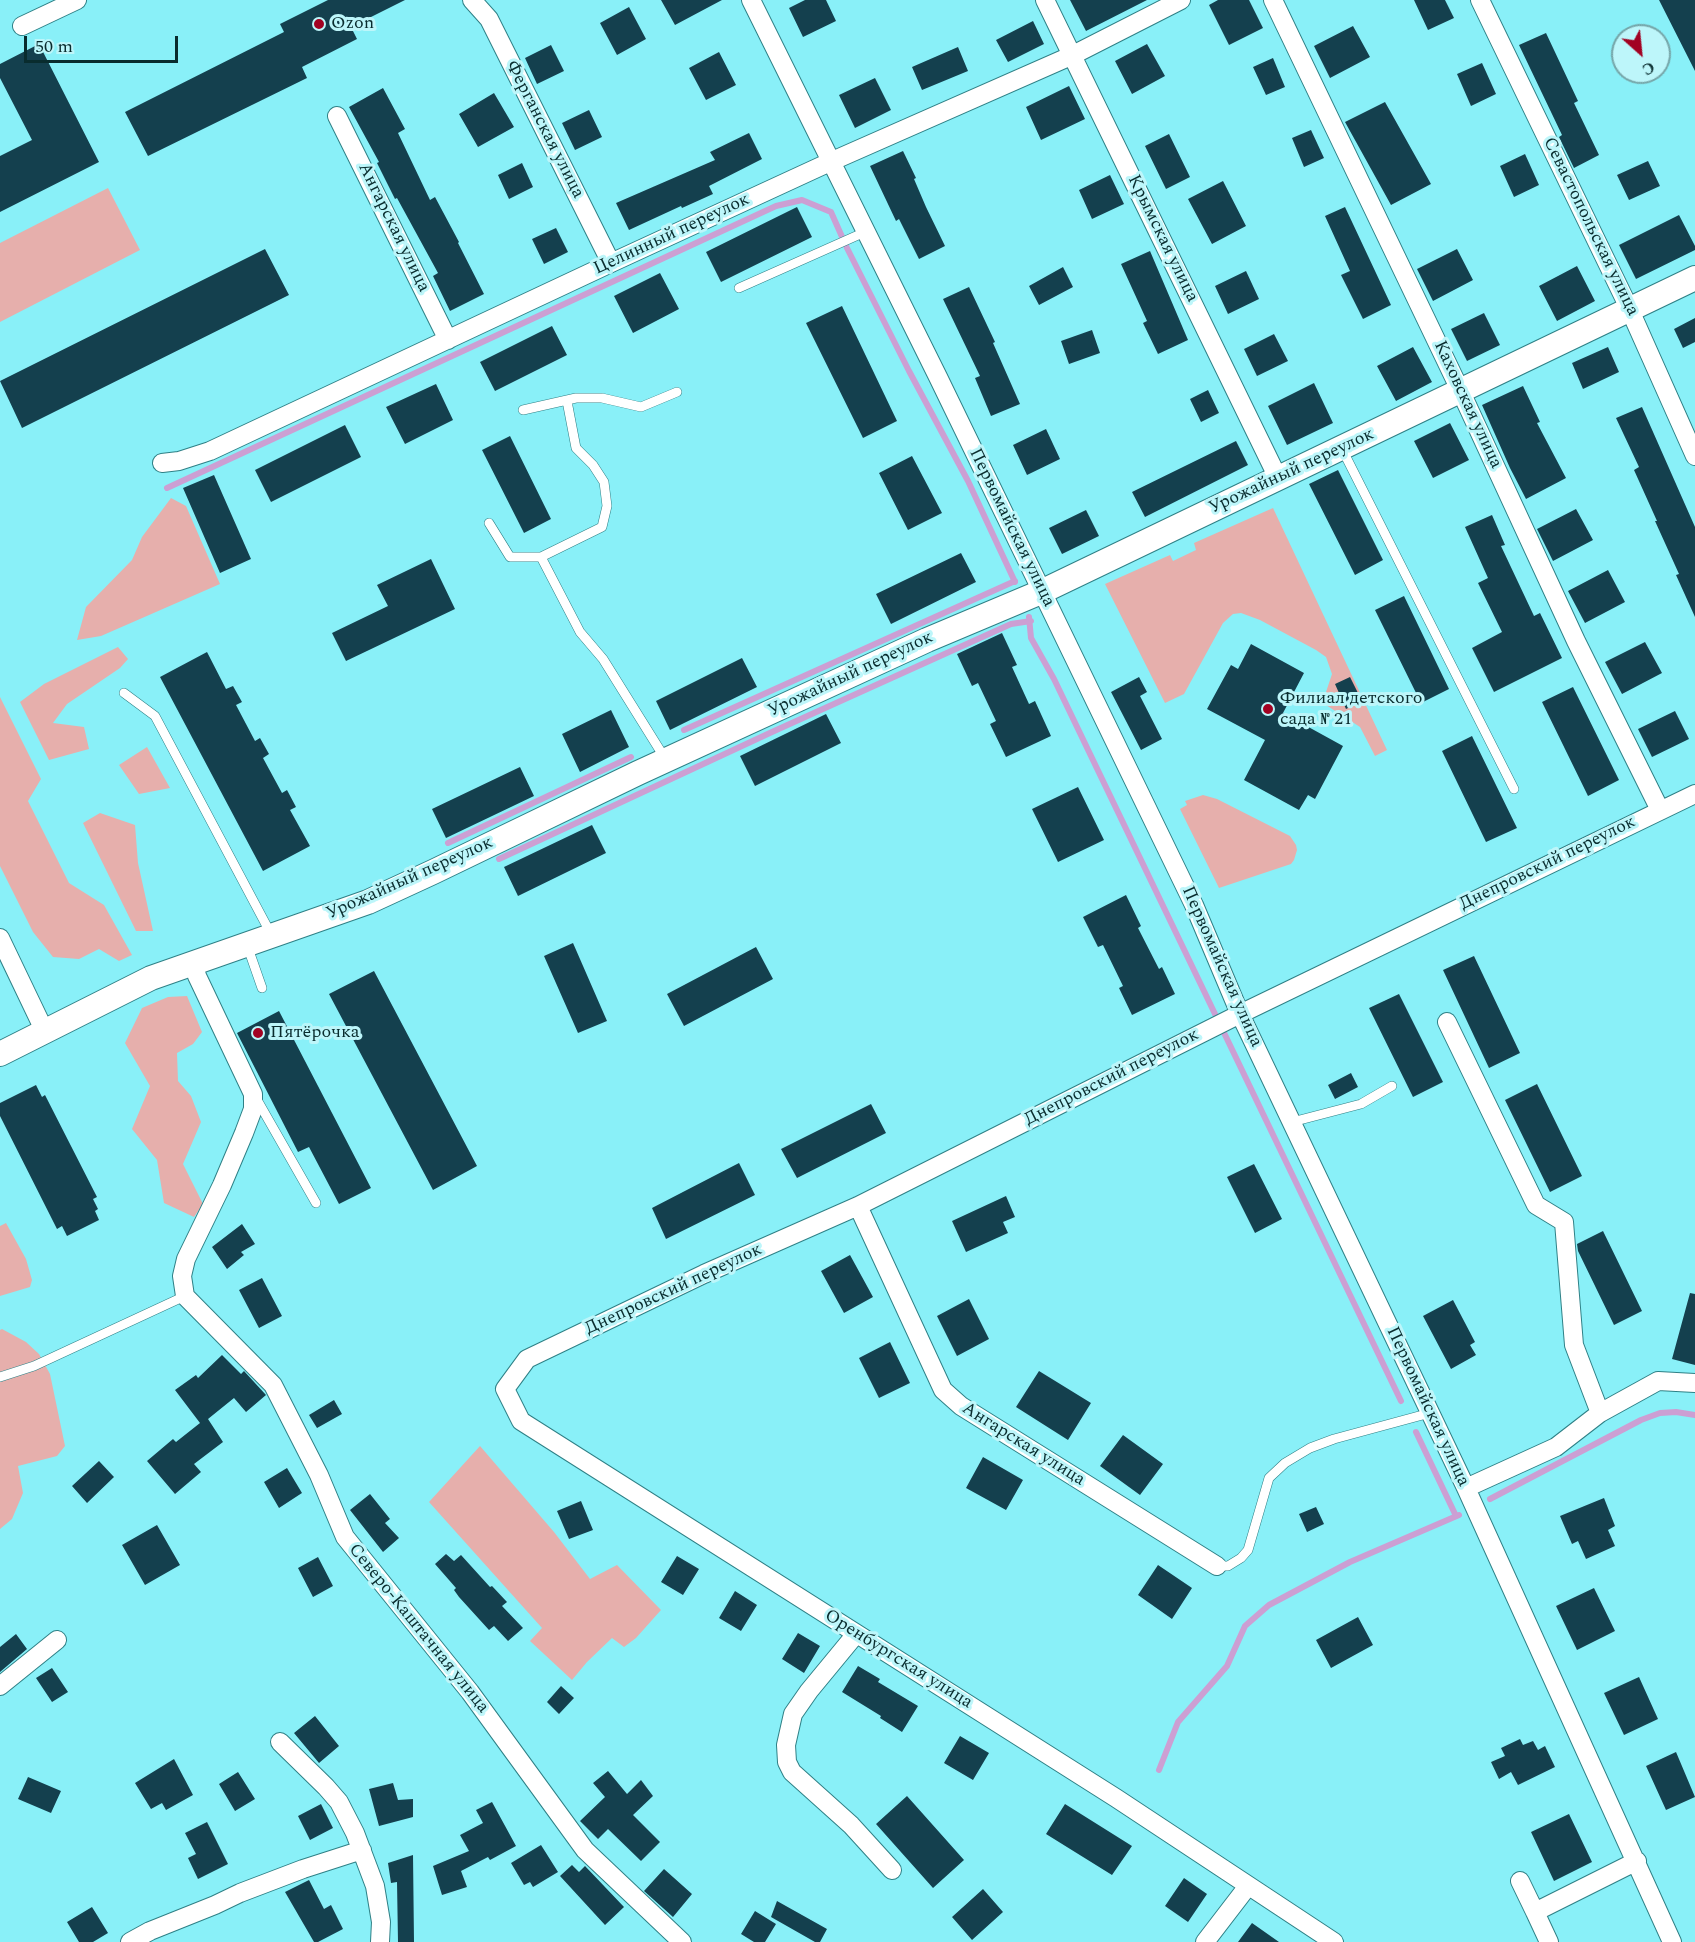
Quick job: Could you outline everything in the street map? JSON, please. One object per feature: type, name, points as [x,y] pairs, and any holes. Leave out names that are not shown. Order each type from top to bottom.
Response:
[{"type":"street","points":[[22,26],[77,0]]},
{"type":"street","name":"Ферганская улица","points":[[472,0],[489,20],[611,262]]},
{"type":"street","name":"Первомайская улица","points":[[752,0],[830,162],[938,376],[1194,904],[1240,1014],[1466,1488],[1672,1942]]},
{"type":"street","name":"Крымская улица","points":[[1045,0],[1278,478]]},
{"type":"street","name":"Целинный переулок","points":[[162,463],[179,461],[210,451],[611,262],[1073,55],[1181,0]]},
{"type":"street","name":"Каховская улица","points":[[1273,0],[1461,392],[1576,641],[1660,810]]},
{"type":"street","name":"Севастопольская улица","points":[[1480,0],[1629,308],[1695,456]]},
{"type":"street","name":"Ангарская улица","points":[[337,116],[448,340]]},
{"type":"street","name":"Урожайный переулок","points":[[0,1054],[151,978],[368,902],[666,760],[927,640],[1041,592],[1695,278]]},
{"type":"street","name":"Днепровский переулок","points":[[527,1359],[704,1274],[858,1206],[1240,1014],[1695,794]]},
{"type":"street","points":[[0,938],[45,1032]]},
{"type":"street","points":[[185,1296],[182,1276],[186,1259],[222,1185],[253,1109],[253,1094],[197,976],[194,963]]},
{"type":"street","points":[[1447,1022],[1536,1205],[1564,1222],[1574,1345],[1600,1413]]},
{"type":"street","name":"Ангарская улица","points":[[858,1206],[944,1390],[961,1406],[1217,1566]]},
{"type":"street","name":"Северо-Каштачная улица","points":[[185,1296],[273,1385],[320,1475],[345,1537],[470,1692],[585,1850],[682,1942]]},
{"type":"street","name":"Оренбургская улица","points":[[527,1359],[505,1389],[521,1421],[1116,1798],[1334,1942]]},
{"type":"street","points":[[1466,1488],[1556,1447],[1600,1413],[1658,1381],[1695,1383]]},
{"type":"street","points":[[856,1634],[793,1714],[786,1745],[787,1762],[792,1772],[851,1825],[892,1870]]},
{"type":"street","points":[[0,1686],[57,1640]]},
{"type":"street","points":[[280,1742],[339,1802],[362,1850],[375,1886],[381,1922],[380,1942]]},
{"type":"street","points":[[130,1942],[150,1931],[240,1893],[362,1850]]},
{"type":"street","points":[[1535,1912],[1637,1861]]},
{"type":"street","points":[[1520,1881],[1549,1942]]},
{"type":"street","points":[[1206,1942],[1248,1886]]},
{"type":"lane","points":[[739,288],[865,232]]},
{"type":"lane","points":[[523,410],[576,398],[602,398],[640,407],[677,392]]},
{"type":"lane","points":[[489,523],[510,557],[541,557],[602,527],[607,506],[604,482],[576,448],[567,400]]},
{"type":"lane","points":[[1341,448],[1515,789]]},
{"type":"lane","points":[[541,557],[580,632],[603,659],[666,760]]},
{"type":"lane","points":[[124,693],[155,716],[272,936]]},
{"type":"lane","points":[[246,945],[262,988]]},
{"type":"lane","points":[[1292,1122],[1361,1104],[1392,1086]]},
{"type":"lane","points":[[253,1094],[316,1203]]},
{"type":"lane","points":[[0,1377],[34,1366],[185,1296]]},
{"type":"lane","points":[[1217,1566],[1228,1566],[1241,1558],[1248,1550],[1269,1478],[1285,1463],[1310,1448],[1334,1439],[1430,1413]]},
{"type":"shaded area","points":[[108,188],[140,250],[0,322],[0,243]]},
{"type":"shaded area","points":[[171,498],[186,506],[220,584],[101,636],[77,640],[86,607],[132,560],[142,537]]},
{"type":"shaded area","points":[[1273,508],[1387,750],[1375,756],[1360,727],[1326,705],[1325,695],[1332,674],[1326,657],[1260,620],[1241,613],[1233,614],[1223,623],[1184,694],[1165,703],[1105,584],[1170,555],[1173,561],[1196,550],[1194,543]]},
{"type":"shaded area","points":[[118,647],[128,659],[120,668],[67,704],[53,723],[84,727],[89,749],[49,760],[20,702],[44,684]]},
{"type":"shaded area","points":[[0,697],[41,779],[28,801],[69,883],[104,905],[132,955],[119,961],[99,949],[79,959],[53,957],[33,932],[0,866]]},
{"type":"shaded area","points":[[147,747],[170,788],[139,794],[119,765]]},
{"type":"shaded area","points":[[1203,795],[1217,799],[1290,836],[1297,850],[1294,860],[1291,864],[1219,888],[1180,809],[1187,805],[1185,801]]},
{"type":"shaded area","points":[[100,813],[135,825],[138,863],[153,931],[136,931],[83,823]]},
{"type":"shaded area","points":[[187,996],[202,1032],[193,1044],[177,1053],[178,1081],[191,1096],[201,1122],[183,1164],[203,1204],[194,1217],[164,1203],[157,1160],[132,1129],[150,1086],[125,1043],[142,1008],[168,997]]},
{"type":"shaded area","points":[[6,1223],[26,1259],[32,1280],[30,1287],[0,1296],[0,1226]]},
{"type":"shaded area","points":[[0,1330],[26,1342],[39,1354],[50,1374],[65,1446],[57,1456],[18,1466],[23,1493],[12,1519],[0,1529]]},
{"type":"shaded area","points":[[480,1446],[554,1532],[590,1579],[617,1565],[661,1610],[636,1638],[624,1647],[612,1638],[572,1680],[530,1641],[542,1628],[429,1502]]},
{"type":"building","points":[[328,0],[405,0],[351,27],[357,39],[302,67],[307,78],[148,156],[125,112],[284,32],[280,24]]},
{"type":"building","points":[[661,0],[722,0],[675,25]]},
{"type":"building","points":[[805,0],[826,0],[836,21],[803,37],[789,8]]},
{"type":"building","points":[[1070,0],[1147,0],[1086,31]]},
{"type":"building","points":[[1218,0],[1249,0],[1263,28],[1229,45],[1209,5]]},
{"type":"building","points":[[1414,0],[1445,0],[1454,18],[1428,30]]},
{"type":"building","points":[[1659,0],[1695,0],[1695,71]]},
{"type":"building","points":[[629,7],[646,39],[617,55],[600,23]]},
{"type":"building","points":[[1033,21],[1044,44],[1008,62],[996,40]]},
{"type":"building","points":[[1353,26],[1370,57],[1330,78],[1314,46]]},
{"type":"building","points":[[1546,33],[1578,101],[1574,103],[1599,155],[1574,168],[1559,137],[1562,135],[1519,45]]},
{"type":"building","points":[[39,44],[99,162],[0,212],[0,156],[32,140],[0,78],[0,64]]},
{"type":"building","points":[[1147,44],[1165,76],[1132,94],[1115,61]]},
{"type":"building","points":[[551,45],[564,71],[537,84],[525,58]]},
{"type":"building","points":[[958,47],[968,71],[922,90],[912,67]]},
{"type":"building","points":[[719,52],[736,85],[706,100],[689,68]]},
{"type":"building","points":[[1273,58],[1285,87],[1266,95],[1253,67]]},
{"type":"building","points":[[1482,63],[1496,94],[1471,106],[1457,74]]},
{"type":"building","points":[[875,78],[891,110],[855,128],[839,95]]},
{"type":"building","points":[[1069,86],[1085,119],[1041,140],[1026,107]]},
{"type":"building","points":[[383,88],[405,129],[398,133],[430,200],[435,197],[484,294],[450,311],[433,276],[438,273],[397,198],[395,199],[377,163],[379,162],[349,107]]},
{"type":"building","points":[[494,93],[514,127],[478,147],[459,114]]},
{"type":"building","points":[[1385,102],[1431,184],[1391,205],[1345,122]]},
{"type":"building","points":[[589,110],[602,137],[575,150],[562,123]]},
{"type":"building","points":[[1311,130],[1324,158],[1304,167],[1292,138]]},
{"type":"building","points":[[749,133],[762,159],[709,186],[713,194],[629,230],[616,203],[715,160],[710,152]]},
{"type":"building","points":[[1169,134],[1190,177],[1166,189],[1145,146]]},
{"type":"building","points":[[903,151],[945,246],[919,259],[899,219],[896,221],[870,166]]},
{"type":"building","points":[[1525,154],[1539,185],[1514,197],[1500,166]]},
{"type":"building","points":[[1648,161],[1660,186],[1629,200],[1617,175]]},
{"type":"building","points":[[522,163],[533,187],[509,199],[498,175]]},
{"type":"building","points":[[1110,175],[1124,204],[1092,219],[1079,190]]},
{"type":"building","points":[[1223,181],[1246,226],[1212,244],[1188,199]]},
{"type":"building","points":[[797,207],[812,237],[721,282],[706,252]]},
{"type":"building","points":[[1345,207],[1391,305],[1363,319],[1341,275],[1350,271],[1325,216]]},
{"type":"building","points":[[1679,215],[1695,250],[1636,279],[1619,245]]},
{"type":"building","points":[[556,228],[568,252],[544,264],[532,239]]},
{"type":"building","points":[[265,249],[289,295],[22,428],[0,381]]},
{"type":"building","points":[[1457,249],[1473,280],[1433,301],[1417,269]]},
{"type":"building","points":[[1150,251],[1188,340],[1158,354],[1143,323],[1147,321],[1121,264]]},
{"type":"building","points":[[1577,266],[1595,301],[1557,321],[1539,286]]},
{"type":"building","points":[[1063,267],[1073,287],[1039,305],[1029,286]]},
{"type":"building","points":[[1246,271],[1259,299],[1228,314],[1215,286]]},
{"type":"building","points":[[660,273],[679,309],[633,333],[614,296]]},
{"type":"building","points":[[969,287],[995,342],[993,343],[1020,404],[991,416],[975,378],[980,376],[943,299]]},
{"type":"building","points":[[842,306],[897,421],[863,438],[806,323]]},
{"type":"building","points":[[1484,313],[1500,345],[1467,361],[1451,329]]},
{"type":"building","points":[[1695,318],[1695,342],[1683,348],[1674,329]]},
{"type":"building","points":[[552,326],[567,355],[495,391],[480,362]]},
{"type":"building","points":[[1092,330],[1100,353],[1069,364],[1061,341]]},
{"type":"building","points":[[1274,334],[1288,361],[1257,376],[1244,349]]},
{"type":"building","points":[[1413,347],[1432,382],[1396,401],[1377,366]]},
{"type":"building","points":[[1608,347],[1619,372],[1583,389],[1572,363]]},
{"type":"building","points":[[1314,383],[1333,423],[1287,445],[1268,406]]},
{"type":"building","points":[[436,384],[453,420],[405,444],[386,407]]},
{"type":"building","points":[[1523,386],[1540,422],[1537,423],[1566,478],[1526,499],[1482,405]]},
{"type":"building","points":[[1208,390],[1219,413],[1201,422],[1190,399]]},
{"type":"building","points":[[1642,407],[1695,527],[1695,617],[1634,470],[1639,467],[1616,418]]},
{"type":"building","points":[[1450,423],[1469,460],[1433,478],[1414,441]]},
{"type":"building","points":[[345,425],[361,457],[271,502],[255,470]]},
{"type":"building","points":[[1046,429],[1060,459],[1027,475],[1013,445]]},
{"type":"building","points":[[510,436],[551,519],[524,533],[482,450]]},
{"type":"building","points":[[1236,441],[1248,465],[1145,517],[1132,492]]},
{"type":"building","points":[[912,456],[942,513],[908,530],[879,473]]},
{"type":"building","points":[[1338,470],[1383,560],[1355,575],[1309,484]]},
{"type":"building","points":[[214,475],[251,559],[220,573],[183,488]]},
{"type":"building","points":[[1576,509],[1593,540],[1553,561],[1537,529]]},
{"type":"building","points":[[1086,510],[1099,536],[1062,554],[1049,528]]},
{"type":"building","points":[[1492,515],[1505,545],[1501,546],[1534,616],[1540,613],[1562,658],[1494,692],[1472,648],[1502,632],[1478,583],[1488,578],[1465,527]]},
{"type":"building","points":[[961,553],[976,582],[891,624],[876,594]]},
{"type":"building","points":[[431,559],[455,609],[346,661],[332,633],[388,606],[377,585]]},
{"type":"building","points":[[1608,570],[1625,602],[1585,623],[1568,591]]},
{"type":"building","points":[[1404,596],[1449,689],[1421,703],[1375,610]]},
{"type":"building","points":[[1002,633],[1017,665],[1012,667],[1029,704],[1035,701],[1051,736],[1006,757],[990,724],[996,721],[978,683],[972,686],[957,654]]},
{"type":"building","points":[[1645,642],[1662,673],[1622,694],[1605,662]]},
{"type":"building","points":[[1251,644],[1304,673],[1283,713],[1343,746],[1315,799],[1308,795],[1299,810],[1244,780],[1265,740],[1207,709],[1231,665],[1238,669]]},
{"type":"building","points":[[207,652],[226,689],[233,686],[242,702],[236,705],[255,741],[260,738],[269,754],[263,758],[282,793],[287,790],[296,807],[290,810],[310,846],[263,871],[160,677]]},
{"type":"building","points":[[742,658],[757,687],[670,730],[656,701]]},
{"type":"building","points":[[1139,677],[1147,692],[1140,696],[1162,739],[1141,750],[1111,692]]},
{"type":"building","points":[[1350,677],[1362,701],[1346,709],[1335,684]]},
{"type":"building","points":[[1573,687],[1619,780],[1588,796],[1542,702]]},
{"type":"building","points":[[611,710],[629,747],[580,772],[562,734]]},
{"type":"building","points":[[1675,711],[1689,739],[1652,757],[1638,729]]},
{"type":"building","points":[[826,714],[841,743],[755,786],[740,756]]},
{"type":"building","points":[[1472,736],[1517,828],[1486,842],[1442,751]]},
{"type":"building","points":[[520,767],[534,796],[446,838],[432,809]]},
{"type":"building","points":[[1078,787],[1104,840],[1058,862],[1032,809]]},
{"type":"building","points":[[592,825],[606,853],[518,896],[504,867]]},
{"type":"building","points":[[1126,895],[1141,926],[1138,928],[1159,969],[1162,967],[1175,994],[1132,1015],[1119,988],[1123,986],[1103,945],[1098,947],[1083,917]]},
{"type":"building","points":[[573,943],[607,1021],[578,1033],[544,956]]},
{"type":"building","points":[[756,947],[773,979],[684,1026],[667,994]]},
{"type":"building","points":[[1474,956],[1520,1053],[1489,1068],[1443,970]]},
{"type":"building","points":[[374,971],[477,1166],[433,1190],[329,994]]},
{"type":"building","points":[[1399,994],[1443,1082],[1413,1097],[1369,1008]]},
{"type":"building","points":[[279,1011],[371,1188],[339,1204],[309,1147],[298,1152],[237,1033]]},
{"type":"building","points":[[1351,1073],[1358,1087],[1335,1099],[1328,1085]]},
{"type":"building","points":[[1537,1084],[1582,1176],[1550,1192],[1505,1100]]},
{"type":"building","points":[[36,1085],[42,1097],[45,1095],[97,1197],[93,1199],[98,1209],[95,1211],[99,1220],[67,1236],[62,1226],[57,1229],[0,1116],[0,1103]]},
{"type":"building","points":[[871,1104],[886,1133],[797,1178],[781,1149]]},
{"type":"building","points":[[739,1163],[755,1195],[666,1239],[652,1208]]},
{"type":"building","points":[[1254,1164],[1282,1219],[1255,1233],[1227,1177]]},
{"type":"building","points":[[1006,1196],[1015,1217],[1003,1222],[1008,1233],[966,1252],[952,1221]]},
{"type":"building","points":[[242,1224],[255,1244],[241,1252],[244,1255],[227,1269],[212,1247]]},
{"type":"building","points":[[1603,1231],[1642,1311],[1614,1325],[1578,1251],[1577,1244]]},
{"type":"building","points":[[850,1255],[873,1297],[844,1313],[821,1271]]},
{"type":"building","points":[[262,1278],[282,1316],[259,1328],[239,1290]]},
{"type":"building","points":[[1690,1293],[1695,1294],[1695,1365],[1672,1359]]},
{"type":"building","points":[[969,1299],[989,1339],[957,1356],[937,1316]]},
{"type":"building","points":[[1453,1300],[1475,1342],[1470,1345],[1476,1355],[1451,1369],[1423,1316]]},
{"type":"building","points":[[890,1342],[910,1383],[879,1398],[859,1358]]},
{"type":"building","points":[[222,1355],[241,1374],[244,1371],[266,1395],[246,1412],[234,1398],[208,1419],[223,1442],[194,1464],[201,1472],[175,1494],[147,1461],[173,1439],[176,1442],[200,1423],[175,1390],[196,1375],[198,1378]]},
{"type":"building","points":[[1039,1371],[1091,1403],[1068,1440],[1016,1407]]},
{"type":"building","points":[[334,1400],[342,1414],[317,1428],[309,1415]]},
{"type":"building","points":[[1123,1435],[1163,1464],[1140,1495],[1100,1466]]},
{"type":"building","points":[[983,1457],[1023,1480],[1006,1510],[966,1488]]},
{"type":"building","points":[[99,1461],[114,1477],[87,1503],[72,1486]]},
{"type":"building","points":[[287,1468],[302,1493],[279,1508],[264,1482]]},
{"type":"building","points":[[370,1494],[390,1519],[385,1523],[399,1538],[383,1552],[350,1510]]},
{"type":"building","points":[[1604,1498],[1615,1526],[1608,1530],[1615,1546],[1586,1559],[1578,1541],[1572,1544],[1560,1516]]},
{"type":"building","points":[[581,1501],[593,1530],[569,1539],[557,1511]]},
{"type":"building","points":[[1316,1507],[1324,1524],[1307,1532],[1299,1514]]},
{"type":"building","points":[[157,1525],[180,1565],[145,1585],[122,1545]]},
{"type":"building","points":[[446,1554],[454,1561],[461,1555],[507,1602],[502,1606],[523,1628],[508,1641],[494,1626],[489,1630],[459,1597],[454,1590],[456,1588],[435,1564]]},
{"type":"building","points":[[677,1556],[699,1569],[683,1595],[661,1582]]},
{"type":"building","points":[[318,1557],[333,1586],[313,1597],[298,1568]]},
{"type":"building","points":[[1158,1565],[1192,1588],[1172,1619],[1138,1595]]},
{"type":"building","points":[[1594,1588],[1615,1631],[1577,1650],[1556,1606]]},
{"type":"building","points":[[735,1591],[757,1605],[741,1631],[719,1618]]},
{"type":"building","points":[[1358,1617],[1373,1645],[1331,1668],[1316,1640]]},
{"type":"building","points":[[798,1633],[820,1646],[804,1673],[782,1659]]},
{"type":"building","points":[[16,1634],[27,1649],[0,1672],[0,1647]]},
{"type":"building","points":[[858,1666],[880,1679],[878,1682],[918,1706],[902,1732],[842,1692]]},
{"type":"building","points":[[52,1668],[68,1692],[52,1702],[36,1678]]},
{"type":"building","points":[[1639,1677],[1658,1719],[1624,1735],[1604,1693]]},
{"type":"building","points":[[561,1686],[574,1698],[559,1714],[547,1702]]},
{"type":"building","points":[[315,1716],[339,1746],[319,1763],[294,1733]]},
{"type":"building","points":[[960,1736],[989,1753],[973,1780],[944,1763]]},
{"type":"building","points":[[1520,1739],[1523,1745],[1533,1741],[1538,1750],[1545,1746],[1555,1767],[1518,1785],[1511,1772],[1499,1779],[1491,1762],[1505,1756],[1501,1748]]},
{"type":"building","points":[[1676,1752],[1695,1797],[1666,1810],[1646,1766]]},
{"type":"building","points":[[174,1759],[193,1795],[166,1810],[162,1803],[151,1809],[135,1783]]},
{"type":"building","points":[[608,1771],[627,1794],[641,1780],[653,1796],[633,1815],[660,1842],[641,1861],[608,1829],[598,1839],[580,1821],[605,1797],[593,1783]]},
{"type":"building","points":[[238,1772],[255,1799],[235,1811],[219,1784]]},
{"type":"building","points":[[28,1777],[61,1791],[51,1813],[18,1799]]},
{"type":"building","points":[[393,1783],[398,1800],[413,1799],[413,1817],[379,1826],[369,1789]]},
{"type":"building","points":[[907,1796],[964,1860],[933,1888],[876,1824]]},
{"type":"building","points":[[492,1802],[516,1846],[490,1860],[488,1857],[461,1871],[467,1887],[442,1895],[433,1866],[469,1851],[460,1835],[483,1823],[476,1810]]},
{"type":"building","points":[[321,1804],[333,1828],[310,1840],[298,1816]]},
{"type":"building","points":[[1065,1804],[1132,1846],[1112,1875],[1046,1834]]},
{"type":"building","points":[[1569,1814],[1592,1862],[1554,1881],[1531,1832]]},
{"type":"building","points":[[207,1822],[228,1864],[198,1879],[188,1858],[196,1854],[185,1833]]},
{"type":"building","points":[[541,1845],[558,1872],[533,1887],[530,1882],[524,1885],[511,1863]]},
{"type":"building","points":[[413,1855],[414,1942],[398,1942],[397,1882],[391,1883],[388,1863]]},
{"type":"building","points":[[572,1865],[579,1872],[585,1866],[624,1907],[605,1925],[560,1876]]},
{"type":"building","points":[[664,1869],[692,1894],[673,1917],[644,1891]]},
{"type":"building","points":[[1184,1878],[1207,1894],[1188,1922],[1165,1906]]},
{"type":"building","points":[[309,1880],[324,1909],[331,1905],[343,1929],[318,1942],[314,1942],[285,1892]]},
{"type":"building","points":[[983,1889],[1003,1912],[972,1940],[952,1917]]},
{"type":"building","points":[[777,1901],[827,1929],[820,1942],[815,1942],[771,1917]]},
{"type":"building","points":[[92,1907],[108,1933],[93,1942],[79,1942],[67,1922]]},
{"type":"building","points":[[755,1911],[776,1924],[765,1942],[754,1942],[741,1934]]},
{"type":"building","points":[[1252,1923],[1279,1942],[1238,1942]]},
{"type":"waterway","points":[[167,488],[776,206],[802,200],[831,212],[909,371],[968,481],[1015,582]]},
{"type":"waterway","points":[[684,730],[1015,581]]},
{"type":"waterway","points":[[1029,617],[1031,638],[1054,679],[1401,1401]]},
{"type":"waterway","points":[[499,859],[1011,624],[1031,621]]},
{"type":"waterway","points":[[448,843],[631,757]]},
{"type":"waterway","points":[[1490,1499],[1641,1420],[1660,1413],[1676,1412],[1695,1415]]},
{"type":"waterway","points":[[1416,1432],[1456,1516]]},
{"type":"waterway","points":[[1159,1770],[1178,1722],[1227,1666],[1245,1626],[1269,1605],[1350,1562],[1459,1515]]},
{"type":"place","name":"Ozon","points":[[319,24]]},
{"type":"place","name":"Филиал детского сада № 21","points":[[1268,709]]},
{"type":"place","name":"Пятёрочка","points":[[258,1033]]}]
